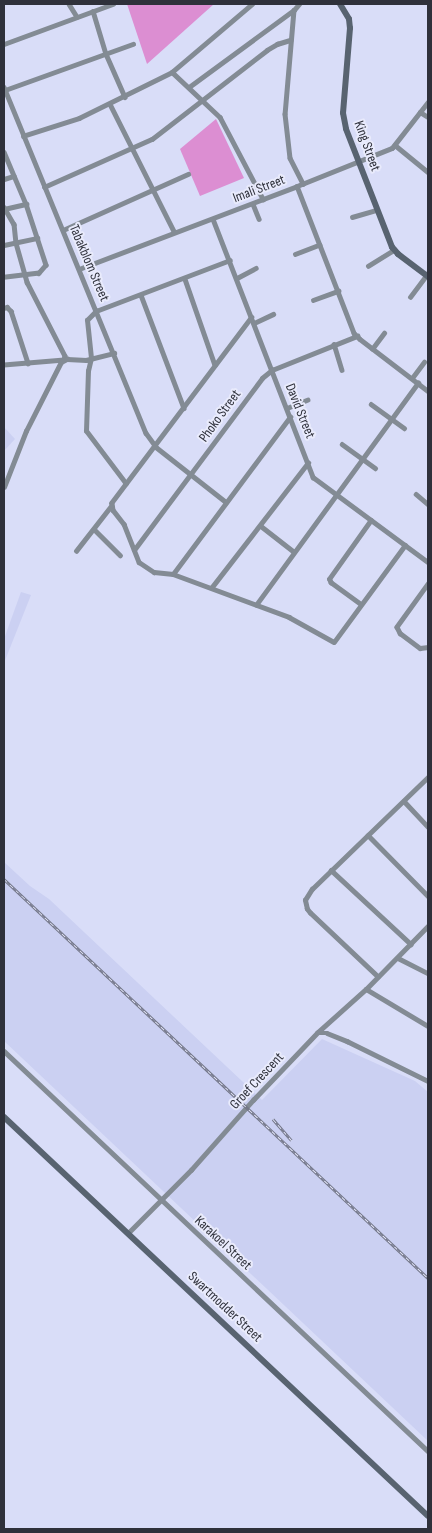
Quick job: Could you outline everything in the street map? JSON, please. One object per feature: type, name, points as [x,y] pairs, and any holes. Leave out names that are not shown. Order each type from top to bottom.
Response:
[{"type":"main road","name":"King Street","points":[[340,4],[349,19],[350,28],[343,118],[394,250],[428,275]]},
{"type":"main road","name":"Swartmodder Street","points":[[4,1117],[129,1232],[428,1516]]},
{"type":"street","points":[[69,4],[77,17]]},
{"type":"street","points":[[4,44],[113,4]]},
{"type":"street","points":[[23,136],[79,118],[125,97],[172,72],[252,4]]},
{"type":"street","points":[[189,87],[294,10],[299,4]]},
{"type":"street","points":[[294,10],[285,114],[290,158],[303,184]]},
{"type":"street","points":[[93,11],[106,54],[125,97]]},
{"type":"street","points":[[44,187],[133,148],[159,134],[267,50],[277,44],[290,40]]},
{"type":"street","points":[[4,88],[133,44]]},
{"type":"street","points":[[172,72],[204,100],[224,123],[263,199]]},
{"type":"street","name":"Tabakblom Street","points":[[4,88],[146,433],[156,448]]},
{"type":"street","name":"Imali Street","points":[[79,269],[174,231],[253,204],[395,145],[428,102]]},
{"type":"street","points":[[110,104],[174,231]]},
{"type":"street","points":[[420,112],[428,117]]},
{"type":"street","points":[[395,145],[428,172]]},
{"type":"street","points":[[4,152],[26,204],[46,265],[42,272],[4,277]]},
{"type":"street","points":[[62,230],[188,174]]},
{"type":"street","points":[[4,179],[14,176]]},
{"type":"street","points":[[297,186],[357,336],[428,391]]},
{"type":"street","points":[[4,487],[26,431],[59,365],[64,360],[64,353],[41,312],[25,275],[16,243],[14,224],[4,208],[26,204]]},
{"type":"street","points":[[253,204],[260,219]]},
{"type":"street","points":[[352,216],[377,210]]},
{"type":"street","name":"David Street","points":[[213,219],[315,479],[428,562]]},
{"type":"street","points":[[4,245],[37,238]]},
{"type":"street","points":[[295,254],[319,245]]},
{"type":"street","points":[[368,266],[394,250]]},
{"type":"street","points":[[126,484],[86,431],[88,371],[91,358],[86,322],[88,317],[96,311],[185,279],[230,260]]},
{"type":"street","points":[[237,278],[256,268]]},
{"type":"street","points":[[410,297],[428,275]]},
{"type":"street","points":[[185,279],[215,365]]},
{"type":"street","points":[[313,300],[338,291]]},
{"type":"street","points":[[141,295],[184,408]]},
{"type":"street","points":[[4,308],[7,307],[11,311],[28,363]]},
{"type":"street","points":[[254,323],[273,314]]},
{"type":"street","points":[[76,551],[112,506],[126,484],[156,448],[252,317]]},
{"type":"street","points":[[372,349],[384,333]]},
{"type":"street","name":"Phoko Street","points":[[134,547],[259,381],[272,370],[357,336]]},
{"type":"street","points":[[334,344],[342,370]]},
{"type":"street","points":[[4,365],[91,358],[114,353]]},
{"type":"street","points":[[412,378],[424,362]]},
{"type":"street","points":[[256,604],[390,418],[418,383]]},
{"type":"street","points":[[287,408],[307,400]]},
{"type":"street","points":[[371,404],[404,428]]},
{"type":"street","points":[[173,574],[290,417]]},
{"type":"street","points":[[342,444],[375,468]]},
{"type":"street","points":[[156,448],[226,502]]},
{"type":"street","points":[[212,587],[308,463]]},
{"type":"street","points":[[416,494],[428,504]]},
{"type":"street","points":[[112,506],[134,547],[139,562],[146,568],[158,573],[173,574],[256,604],[289,617],[334,642],[405,545]]},
{"type":"street","points":[[360,604],[331,583],[329,579],[371,520]]},
{"type":"street","points":[[261,526],[293,551]]},
{"type":"street","points":[[94,529],[120,556]]},
{"type":"street","points":[[427,648],[416,645],[400,633],[398,627],[400,621],[428,584]]},
{"type":"street","points":[[378,977],[307,909],[308,894],[428,777]]},
{"type":"street","points":[[404,800],[428,827]]},
{"type":"street","points":[[368,835],[428,896]]},
{"type":"street","points":[[331,870],[412,944]]},
{"type":"street","name":"Groef Crescent","points":[[129,1232],[161,1201],[317,1033],[366,989],[428,926]]},
{"type":"street","points":[[398,958],[428,973]]},
{"type":"street","points":[[366,989],[428,1026]]},
{"type":"street","points":[[317,1033],[327,1033],[347,1040],[428,1081]]},
{"type":"street","name":"Karakoel Street","points":[[4,1051],[428,1451]]},
{"type":"shaded area","points":[[127,4],[214,4],[147,64]]},
{"type":"shaded area","points":[[216,119],[244,178],[200,196],[180,149]]},
{"type":"shaded area","points":[[4,427],[15,439],[4,451]]},
{"type":"shaded area","points":[[21,592],[31,595],[4,663],[4,639]]},
{"type":"shaded area","points":[[4,862],[30,886],[49,899],[262,1100],[322,1039],[415,1081],[428,1092],[428,1441],[4,1041]]},
{"type":"railway","points":[[4,879],[428,1278]]},
{"type":"railway","points":[[273,1119],[291,1140]]}]
